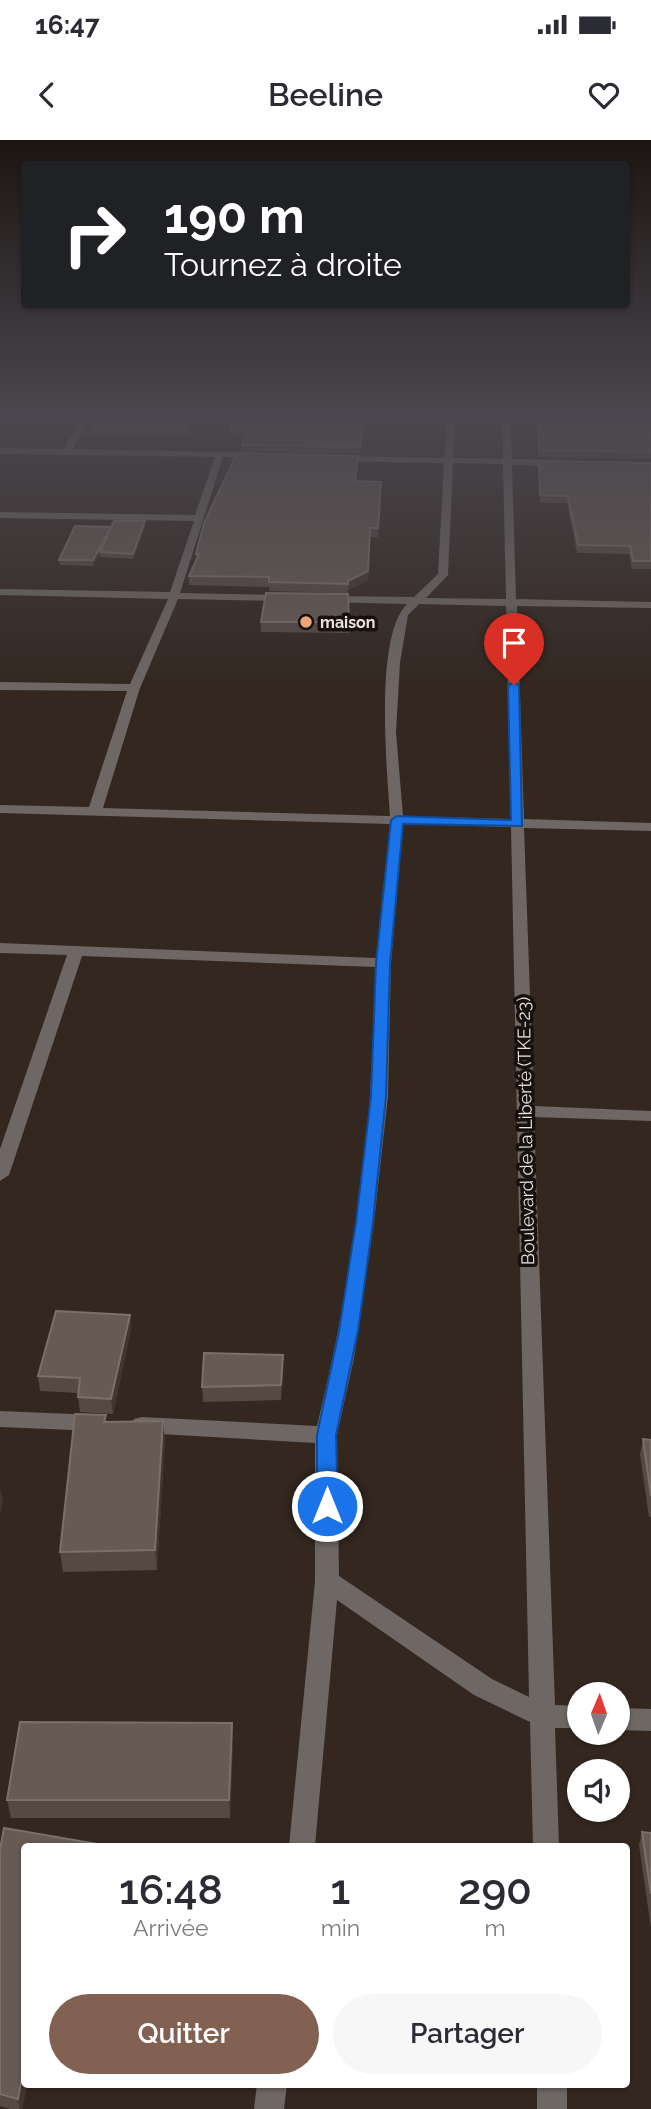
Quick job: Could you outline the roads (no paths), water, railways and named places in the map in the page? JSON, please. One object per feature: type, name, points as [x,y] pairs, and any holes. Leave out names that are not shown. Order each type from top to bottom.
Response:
[{"type":"street","points":[[95,811],[134,688],[174,596],[202,508]]},
{"type":"street","points":[[302,1843],[327,1581],[327,1435],[344,1358],[365,1222],[379,1096],[383,963],[397,820],[390,732],[394,663],[403,614],[443,575],[446,508]]},
{"type":"street","name":"Boulevard de la Liberté (TKE-23)","points":[[509,508],[546,1843]]},
{"type":"street","points":[[0,515],[199,518]]},
{"type":"street","points":[[0,592],[296,598]]},
{"type":"street","points":[[309,598],[651,606]]},
{"type":"street","points":[[0,685],[134,688]]},
{"type":"street","points":[[0,809],[651,827]]},
{"type":"street","points":[[0,948],[383,963]]},
{"type":"street","points":[[0,1174],[76,951]]},
{"type":"street","points":[[526,1111],[651,1116]]},
{"type":"street","points":[[0,1419],[327,1435]]},
{"type":"street","points":[[327,1581],[482,1687],[543,1716],[567,1717]]},
{"type":"street","points":[[630,1719],[651,1720]]},
{"type":"street","points":[[269,2109],[272,2088]]},
{"type":"street","points":[[552,2088],[552,2109]]},
{"type":"place","name":"maison","points":[[306,622]]}]
